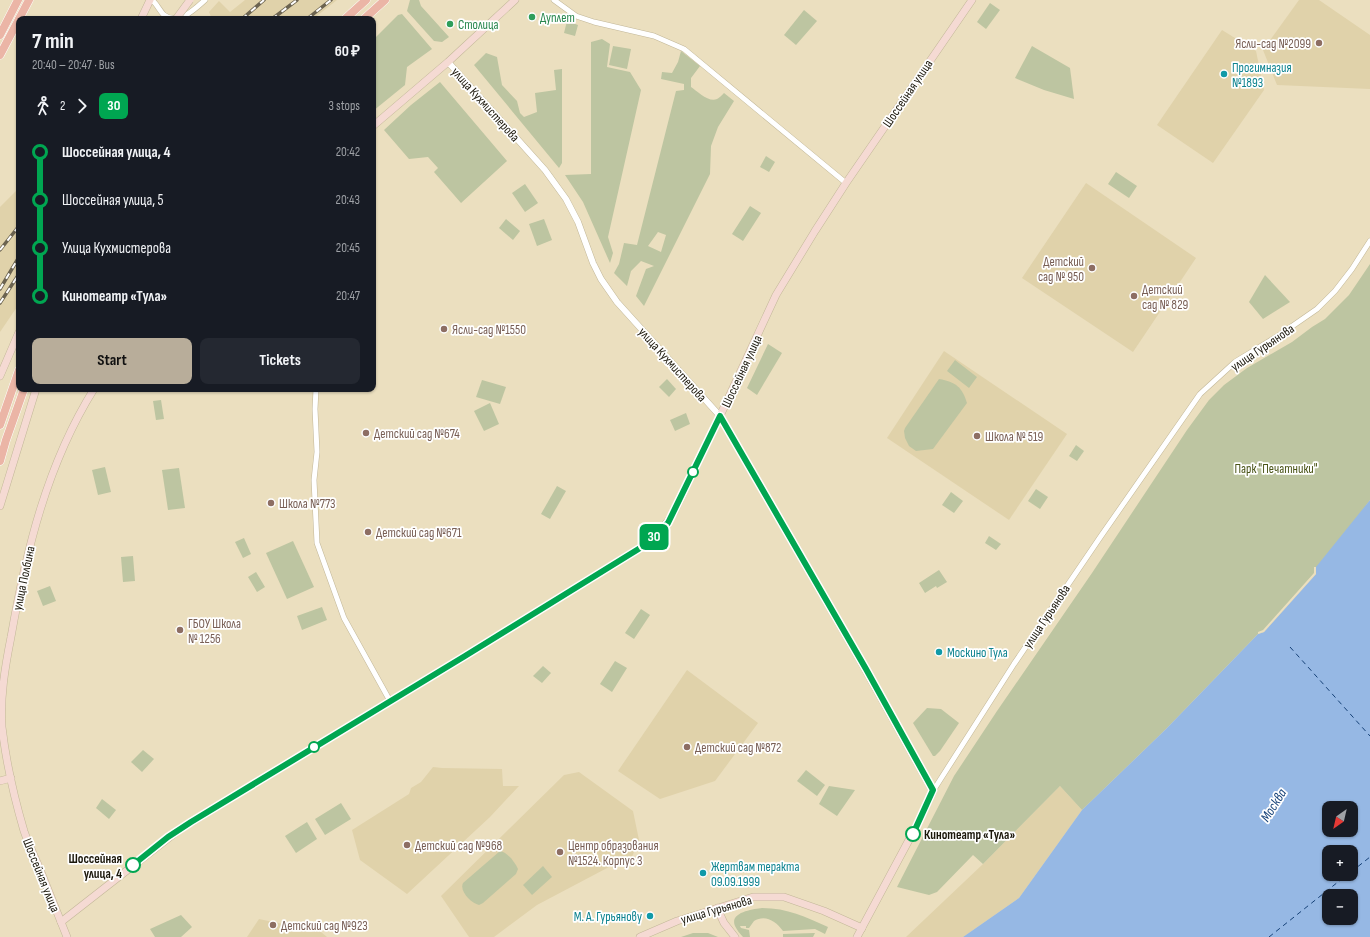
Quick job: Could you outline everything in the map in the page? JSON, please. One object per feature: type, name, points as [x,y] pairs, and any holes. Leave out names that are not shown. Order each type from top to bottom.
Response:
[{"type":"main road","points":[[0,35],[18,0]]},
{"type":"main road","points":[[21,16],[29,0]]},
{"type":"main road","points":[[143,16],[151,0]]},
{"type":"main road","points":[[178,16],[190,0]]},
{"type":"main road","points":[[348,16],[366,0]]},
{"type":"main road","points":[[367,16],[386,0]]},
{"type":"main road","points":[[376,123],[448,62],[515,0]]},
{"type":"main road","name":"Шоссейная улица","points":[[10,778],[24,832],[61,922],[180,829],[645,545],[668,523],[776,295],[846,183],[972,0]]},
{"type":"main road","points":[[0,55],[16,25]]},
{"type":"main road","points":[[0,376],[16,339]]},
{"type":"main road","points":[[0,424],[16,379]]},
{"type":"main road","points":[[0,461],[23,392]]},
{"type":"main road","points":[[0,506],[35,392]]},
{"type":"main road","name":"улица Полбина","points":[[10,778],[2,727],[1,695],[24,567],[32,535],[62,449],[92,392]]},
{"type":"main road","name":"улица Кухмистерова","points":[[720,416],[933,790]]},
{"type":"main road","points":[[0,781],[10,778]]},
{"type":"main road","name":"улица Гурьянова","points":[[640,937],[677,921],[753,897],[784,897],[824,910],[862,928],[915,829],[933,790]]},
{"type":"main road","points":[[717,908],[724,923],[735,937]]},
{"type":"main road","points":[[61,922],[67,937]]},
{"type":"main road","points":[[857,937],[862,928]]},
{"type":"street","points":[[151,0],[166,16]]},
{"type":"street","points":[[182,16],[188,14],[205,0]]},
{"type":"street","points":[[554,0],[576,16],[594,22],[654,36],[684,49],[846,183]]},
{"type":"street","name":"улица Кухмистерова","points":[[448,62],[540,164],[566,199],[578,222],[593,263],[601,279],[617,302],[720,416]]},
{"type":"street","name":"улица Гурьянова","points":[[933,790],[1025,648],[1107,526],[1200,394],[1235,362],[1278,336],[1317,309],[1352,269],[1370,241]]},
{"type":"street","points":[[316,392],[314,409],[317,452],[314,480],[317,543],[344,618],[390,702]]},
{"type":"shaded area","points":[[245,0],[337,0],[317,16],[211,16],[209,12],[219,1],[230,12]]},
{"type":"shaded area","name":"Ясли-сад №2099","points":[[1299,0],[1319,0],[1370,35],[1370,89],[1277,85],[1263,50]]},
{"type":"shaded area","points":[[1222,30],[1256,51],[1264,90],[1213,163],[1157,125]]},
{"type":"shaded area","points":[[1086,183],[1196,258],[1133,352],[1022,278]]},
{"type":"shaded area","points":[[16,191],[16,308],[0,332],[0,207]]},
{"type":"shaded area","name":"Школа № 519","points":[[944,351],[1067,434],[1009,520],[887,438]]},
{"type":"shaded area","name":"Детский сад №872","points":[[687,670],[758,723],[715,781],[660,799],[618,771]]},
{"type":"shaded area","name":"Детский сад №968","points":[[433,767],[502,769],[503,786],[519,786],[490,817],[407,894],[360,860],[352,830],[409,794],[411,788],[421,782]]},
{"type":"shaded area","name":"Центр образования №1524. Корпус 3","points":[[579,772],[633,811],[639,840],[629,864],[609,867],[537,905],[494,937],[469,937],[441,896],[564,775]]},
{"type":"shaded area","points":[[1060,786],[1082,810],[1019,898],[963,937],[906,937],[983,864]]},
{"type":"shaded area","name":"Детский сад №923","points":[[259,919],[321,932],[327,937],[247,937]]},
{"type":"green space","points":[[410,0],[419,0],[421,6],[449,37],[442,42],[434,41],[407,11]]},
{"type":"green space","points":[[990,3],[1000,10],[986,29],[977,22]]},
{"type":"green space","points":[[804,10],[817,21],[796,45],[784,35]]},
{"type":"green space","points":[[402,14],[432,49],[407,67],[405,85],[376,109],[376,37],[398,15]]},
{"type":"green space","points":[[567,21],[578,25],[575,36],[564,33]]},
{"type":"green space","points":[[602,39],[610,44],[607,67],[630,72],[641,90],[608,237],[613,253],[610,263],[583,202],[565,175],[591,174],[591,42]]},
{"type":"green space","points":[[613,46],[631,49],[627,69],[609,65]]},
{"type":"green space","points":[[1032,46],[1070,68],[1074,99],[1044,90],[1015,78]]},
{"type":"green space","points":[[681,51],[700,66],[691,78],[691,87],[700,94],[714,100],[718,99],[724,93],[734,101],[718,127],[711,146],[710,174],[644,306],[636,296],[646,269],[654,266],[641,261],[631,271],[627,286],[614,273],[619,264],[624,243],[637,245],[676,91],[684,90],[684,84],[661,79],[662,72],[672,73],[678,62]],"holes":[[[658,232],[666,235],[661,252],[648,246]]]},
{"type":"green space","points":[[486,53],[497,57],[502,85],[517,101],[520,113],[524,117],[537,112],[535,93],[556,90],[554,70],[562,69],[562,163],[559,168],[474,65]]},
{"type":"green space","points":[[440,82],[507,161],[461,203],[434,172],[438,168],[428,157],[409,159],[384,130],[411,105]]},
{"type":"green space","points":[[766,156],[775,162],[769,172],[760,167]]},
{"type":"green space","points":[[1116,172],[1137,186],[1129,198],[1108,184]]},
{"type":"green space","points":[[525,184],[538,203],[525,212],[512,193]]},
{"type":"green space","points":[[750,206],[761,213],[743,241],[732,234]]},
{"type":"green space","points":[[506,219],[520,231],[513,240],[499,228]]},
{"type":"green space","points":[[544,219],[552,240],[537,246],[529,224]]},
{"type":"green space","name":"Парк \"Печатники\"","points":[[1370,264],[1370,500],[1316,574],[1264,632],[1258,634],[1166,729],[1082,810],[1060,786],[983,864],[973,855],[937,892],[929,895],[897,887],[954,776],[1187,430],[1209,400],[1224,385],[1247,368],[1292,342],[1325,319],[1349,295]]},
{"type":"green space","points":[[1265,275],[1290,302],[1263,319],[1249,302]]},
{"type":"green space","points":[[768,344],[782,353],[757,395],[747,388]]},
{"type":"green space","points":[[955,360],[977,377],[969,388],[947,371]]},
{"type":"green space","points":[[667,379],[676,389],[669,397],[659,387]]},
{"type":"green space","points":[[939,379],[958,386],[967,403],[933,449],[916,451],[909,446],[905,438],[904,431]]},
{"type":"green space","points":[[482,380],[506,387],[500,404],[476,397]]},
{"type":"green space","points":[[161,400],[164,419],[156,420],[153,401]]},
{"type":"green space","points":[[490,403],[499,424],[484,431],[474,411]]},
{"type":"green space","points":[[686,413],[690,424],[675,431],[670,420]]},
{"type":"green space","points":[[1076,445],[1084,451],[1077,461],[1069,456]]},
{"type":"green space","points":[[105,467],[111,492],[98,495],[92,470]]},
{"type":"green space","points":[[179,468],[185,508],[168,510],[162,470]]},
{"type":"green space","points":[[557,486],[566,491],[550,519],[541,514]]},
{"type":"green space","points":[[1036,489],[1048,497],[1040,509],[1028,501]]},
{"type":"green space","points":[[951,492],[963,501],[954,513],[942,505]]},
{"type":"green space","points":[[989,536],[1001,544],[996,550],[985,543]]},
{"type":"green space","points":[[244,538],[251,554],[243,558],[235,542]]},
{"type":"green space","points":[[293,541],[314,587],[287,599],[266,553]]},
{"type":"green space","points":[[133,556],[135,581],[123,582],[121,557]]},
{"type":"green space","points":[[939,570],[947,582],[937,588],[936,586],[925,593],[919,583]]},
{"type":"green space","points":[[256,572],[265,587],[257,592],[248,577]]},
{"type":"green space","points":[[50,586],[56,601],[43,606],[37,591]]},
{"type":"green space","points":[[322,607],[327,620],[302,630],[297,616]]},
{"type":"green space","points":[[641,609],[650,615],[634,639],[625,633]]},
{"type":"green space","points":[[615,661],[627,668],[612,692],[600,684]]},
{"type":"green space","points":[[543,666],[551,673],[542,683],[533,676]]},
{"type":"green space","points":[[927,708],[941,709],[959,723],[935,756],[933,756],[913,723]]},
{"type":"green space","points":[[143,750],[154,759],[142,772],[131,762]]},
{"type":"green space","points":[[806,770],[825,785],[817,796],[797,781]]},
{"type":"green space","points":[[829,786],[855,790],[837,816],[819,804]]},
{"type":"green space","points":[[102,799],[116,810],[109,819],[96,808]]},
{"type":"green space","points":[[341,803],[351,819],[325,835],[315,819]]},
{"type":"green space","points":[[307,822],[317,839],[296,853],[285,836]]},
{"type":"green space","points":[[500,851],[508,855],[515,863],[518,869],[516,874],[483,903],[479,905],[476,904],[464,893],[462,886],[463,883]]},
{"type":"green space","points":[[543,866],[552,877],[532,895],[523,885]]},
{"type":"green space","points":[[762,908],[788,911],[828,927],[825,934],[815,929],[783,931],[774,922],[766,918],[762,918],[754,921],[749,928],[746,928],[746,926],[740,926],[741,928],[749,930],[750,937],[743,937],[735,926],[734,921],[736,917],[743,912]]},
{"type":"green space","points":[[181,915],[192,927],[181,937],[155,937],[150,929]]},
{"type":"green space","points":[[693,933],[708,933],[718,937],[681,937]]},
{"type":"green space","points":[[815,933],[813,937],[783,937],[783,934]]},
{"type":"water","name":"Москва","points":[[1370,500],[1370,937],[963,937],[1019,898],[1082,810],[1166,729],[1258,634],[1264,632],[1316,574],[1316,567]]},
{"type":"pier","points":[[1314,567],[1316,567],[1316,574],[1264,632],[1258,634],[1258,632],[1263,630],[1314,573]]},
{"type":"ferry route","points":[[1290,647],[1370,736]]},
{"type":"ferry route","points":[[1358,866],[1370,857]]},
{"type":"ferry route","points":[[1269,937],[1339,881]]},
{"type":"railway","points":[[245,16],[264,0]]},
{"type":"railway","points":[[276,16],[297,0]]},
{"type":"railway","points":[[311,16],[331,0]]},
{"type":"railway","points":[[0,250],[16,230]]},
{"type":"railway","points":[[0,289],[16,262]]},
{"type":"railway","points":[[0,303],[16,279]]},
{"type":"bus line","name":"30","points":[[133,865],[168,837],[191,822],[390,702],[645,545],[668,523],[720,416],[866,669],[933,790],[913,834]]},
{"type":"place","name":"Дуплет","points":[[532,17]]},
{"type":"place","name":"Столица","points":[[450,24]]},
{"type":"place","name":"Ясли-сад №2099","points":[[1319,43]]},
{"type":"place","name":"Прогимназия №1893","points":[[1224,74]]},
{"type":"place","name":"Детский сад № 950","points":[[1092,268]]},
{"type":"place","name":"Детский сад № 829","points":[[1134,296]]},
{"type":"place","name":"Ясли-сад №1550","points":[[444,329]]},
{"type":"place","name":"Детский сад №674","points":[[366,433]]},
{"type":"place","name":"Школа № 519","points":[[977,436]]},
{"type":"place","name":"Школа №773","points":[[271,503]]},
{"type":"place","name":"Детский сад №671","points":[[368,532]]},
{"type":"place","name":"ГБОУ Школа № 1256","points":[[180,630]]},
{"type":"place","name":"Москино Тула","points":[[939,652]]},
{"type":"place","name":"Детский сад №872","points":[[687,747]]},
{"type":"place","name":"Кинотеатр «Тула»","points":[[913,834]]},
{"type":"place","name":"Детский сад №968","points":[[407,845]]},
{"type":"place","name":"Центр образования №1524. Корпус 3","points":[[560,852]]},
{"type":"place","name":"Шоссейная улица, 4","points":[[133,865]]},
{"type":"place","name":"Жертвам теракта 09.09.1999","points":[[703,873]]},
{"type":"place","name":"М. А. Гурьянову","points":[[650,916]]},
{"type":"place","name":"Детский сад №923","points":[[273,925]]}]
